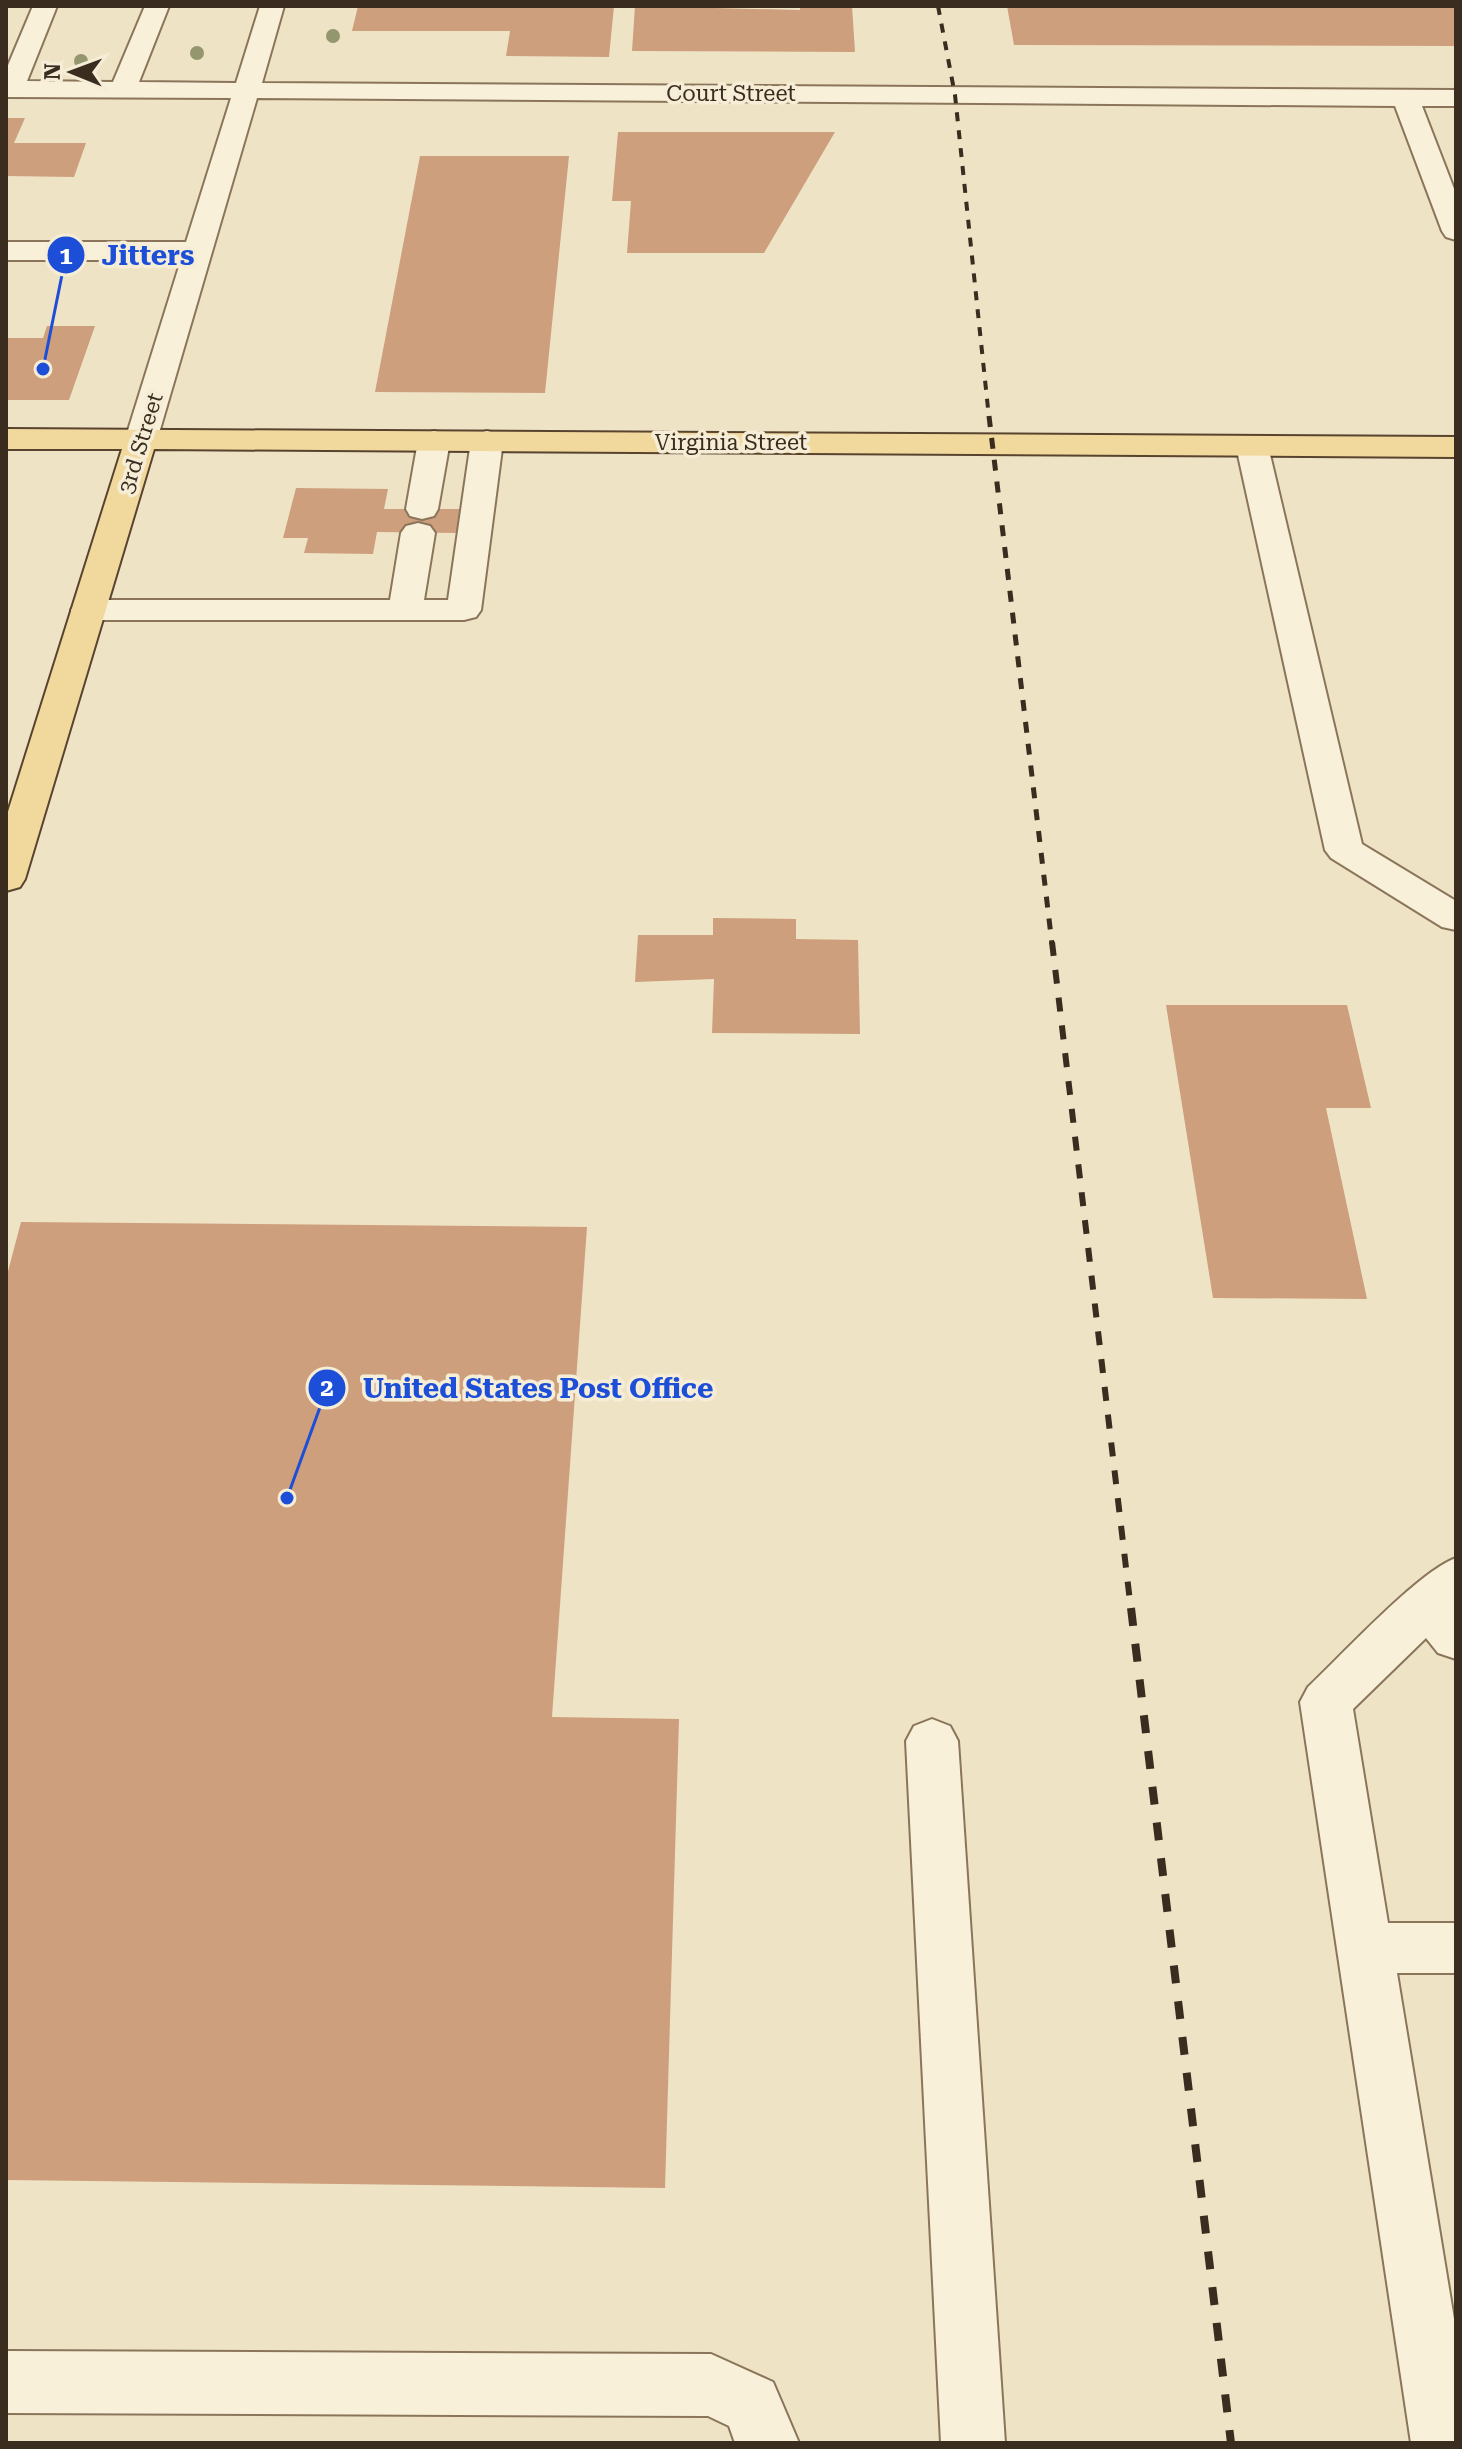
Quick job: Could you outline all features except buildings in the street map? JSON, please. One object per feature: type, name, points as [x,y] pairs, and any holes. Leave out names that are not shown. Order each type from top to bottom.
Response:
[{"type":"main road","name":"Virginia Street","points":[[6,439],[1456,447]]},
{"type":"main road","name":"3rd Street","points":[[6,879],[141,440]]},
{"type":"street","points":[[9,89],[45,6]]},
{"type":"street","points":[[123,89],[157,6]]},
{"type":"street","name":"3rd Street","points":[[141,440],[272,6]]},
{"type":"street","name":"Court Street","points":[[9,89],[1456,98]]},
{"type":"street","points":[[1405,97],[1456,231]]},
{"type":"street","points":[[6,251],[198,251]]},
{"type":"street","points":[[405,610],[434,441]]},
{"type":"street","points":[[88,610],[464,610],[487,441]]},
{"type":"street","points":[[1252,446],[1344,850],[1456,918]]},
{"type":"street","points":[[1443,2443],[1326,1702],[1447,1607]]},
{"type":"street","points":[[932,1741],[973,2443]]},
{"type":"street","points":[[1365,1948],[1456,1948]]},
{"type":"street","points":[[6,2382],[711,2385],[751,2404],[767,2443]]},
{"type":"railway","points":[[938,6],[955,95],[989,418]]},
{"type":"railway","points":[[989,416],[1052,944]]},
{"type":"railway","points":[[1052,942],[1131,1610]]},
{"type":"railway","points":[[1131,1608],[1231,2443]]},
{"type":"place","name":"Jitters","points":[[43,369]]},
{"type":"place","name":"United States Post Office","points":[[287,1498]]}]
